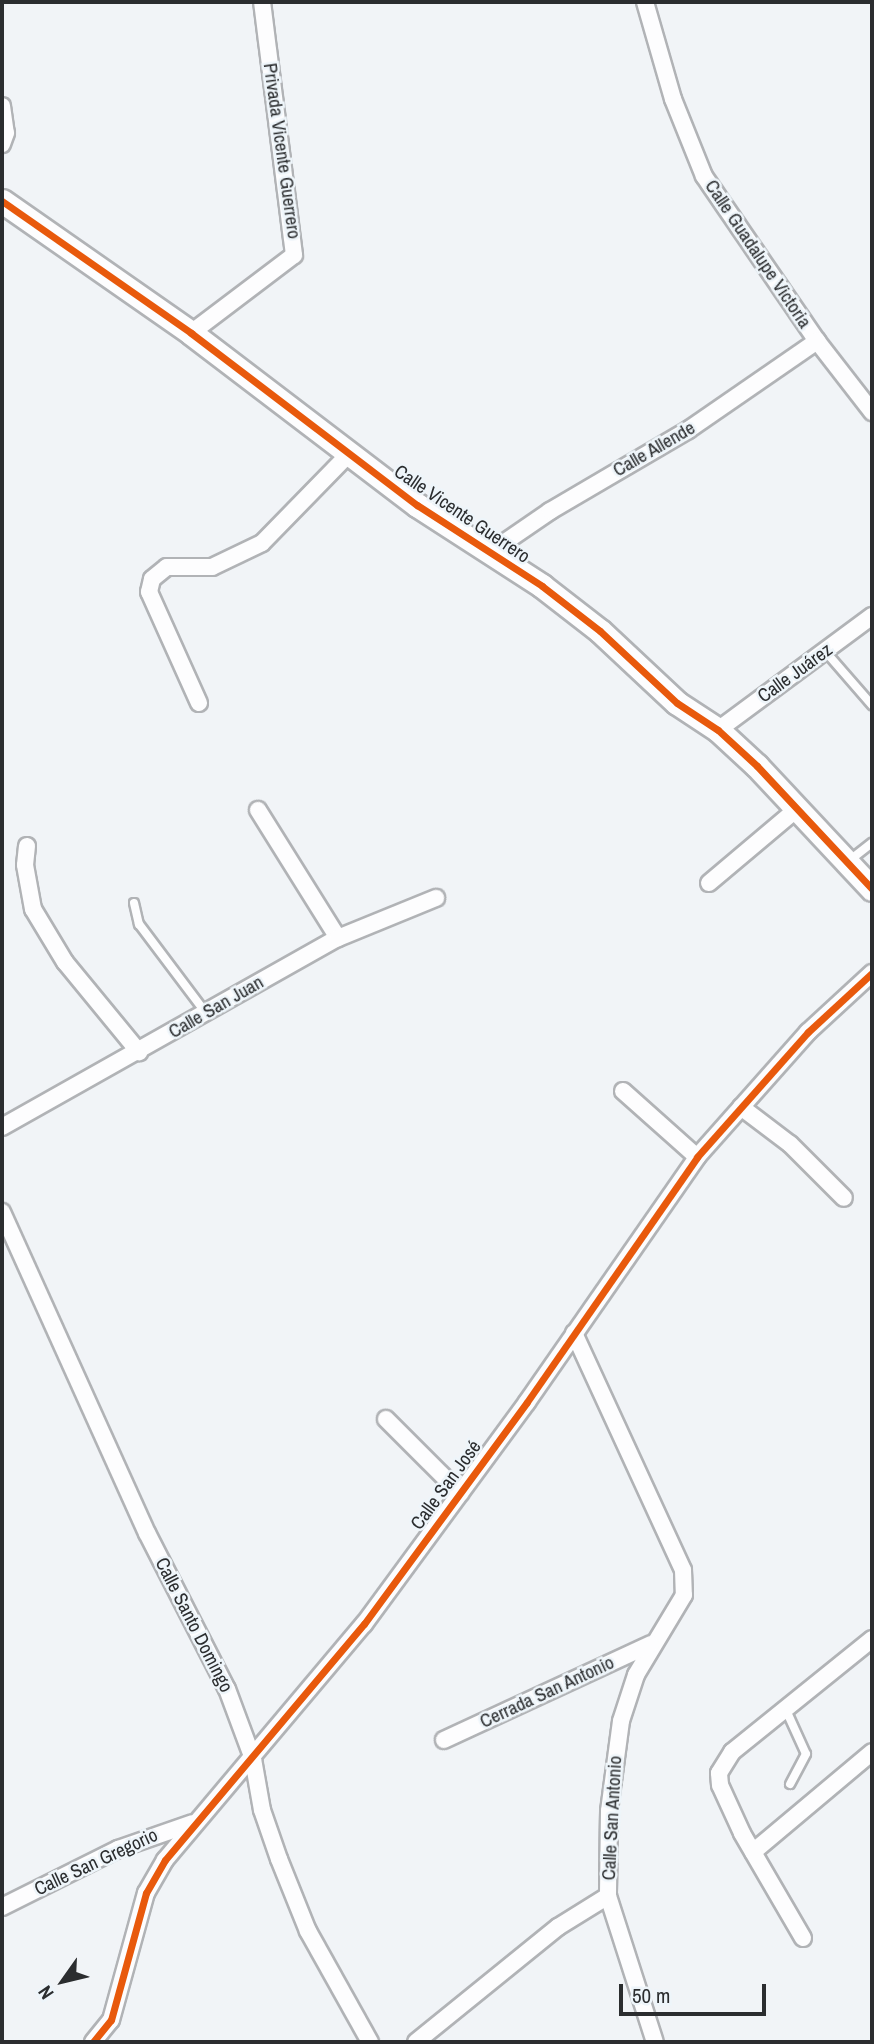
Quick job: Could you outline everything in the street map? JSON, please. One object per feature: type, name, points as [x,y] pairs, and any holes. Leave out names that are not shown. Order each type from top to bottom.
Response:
[{"type":"street","name":"Privada Vicente Guerrero","points":[[191,334],[294,255],[262,2]]},
{"type":"street","name":"Calle Guadalupe Victoria","points":[[645,2],[673,99],[704,176],[817,341],[872,412]]},
{"type":"street","points":[[2,106],[6,134],[2,144]]},
{"type":"street","name":"Calle Vicente Guerrero","points":[[2,201],[191,334],[349,454],[600,631],[677,703],[718,730],[797,808],[872,889]]},
{"type":"street","name":"Calle Allende","points":[[489,553],[550,510],[688,430],[817,341]]},
{"type":"street","points":[[199,703],[149,592],[152,579],[167,566],[212,567],[262,543],[349,454]]},
{"type":"street","name":"Calle Juárez","points":[[718,730],[872,616]]},
{"type":"street","points":[[709,883],[797,808]]},
{"type":"street","points":[[258,810],[338,938]]},
{"type":"street","points":[[27,846],[24,865],[33,909],[65,962],[139,1052]]},
{"type":"street","name":"Calle San Juan","points":[[2,1127],[338,938],[436,898]]},
{"type":"street","name":"Calle San José","points":[[93,2042],[111,2020],[152,1880],[193,1823],[253,1759],[363,1624],[460,1493],[698,1157],[808,1032],[872,973]]},
{"type":"street","points":[[623,1091],[698,1157]]},
{"type":"street","points":[[741,1107],[790,1144],[844,1198]]},
{"type":"street","name":"Calle Santo Domingo","points":[[2,1212],[147,1533],[228,1689],[253,1759],[262,1810],[308,1931],[370,2042]]},
{"type":"street","name":"Calle San Antonio","points":[[574,1333],[683,1570],[679,1606],[651,1644],[621,1721],[613,1764],[608,1896],[656,2042]]},
{"type":"street","points":[[386,1419],[460,1493]]},
{"type":"street","points":[[803,1938],[753,1852],[720,1785],[719,1773],[732,1752],[872,1639]]},
{"type":"street","name":"Cerrada San Antonio","points":[[444,1740],[651,1644]]},
{"type":"street","points":[[753,1852],[872,1752]]},
{"type":"street","name":"Calle San Gregorio","points":[[2,1907],[118,1849],[193,1823]]},
{"type":"street","points":[[416,2042],[558,1927],[608,1896]]},
{"type":"lane","points":[[825,651],[872,705]]},
{"type":"lane","points":[[848,862],[872,843]]},
{"type":"lane","points":[[134,903],[139,924],[205,1012]]},
{"type":"lane","points":[[786,1710],[806,1754],[790,1784]]},
{"type":"cycle path","points":[[2,201],[191,333],[417,505],[542,586],[600,631],[677,703],[718,730],[757,766],[872,889]]},
{"type":"cycle path","points":[[93,2042],[111,2020],[146,1893],[165,1860],[364,1624],[527,1402],[697,1157],[808,1032],[872,973]]}]
